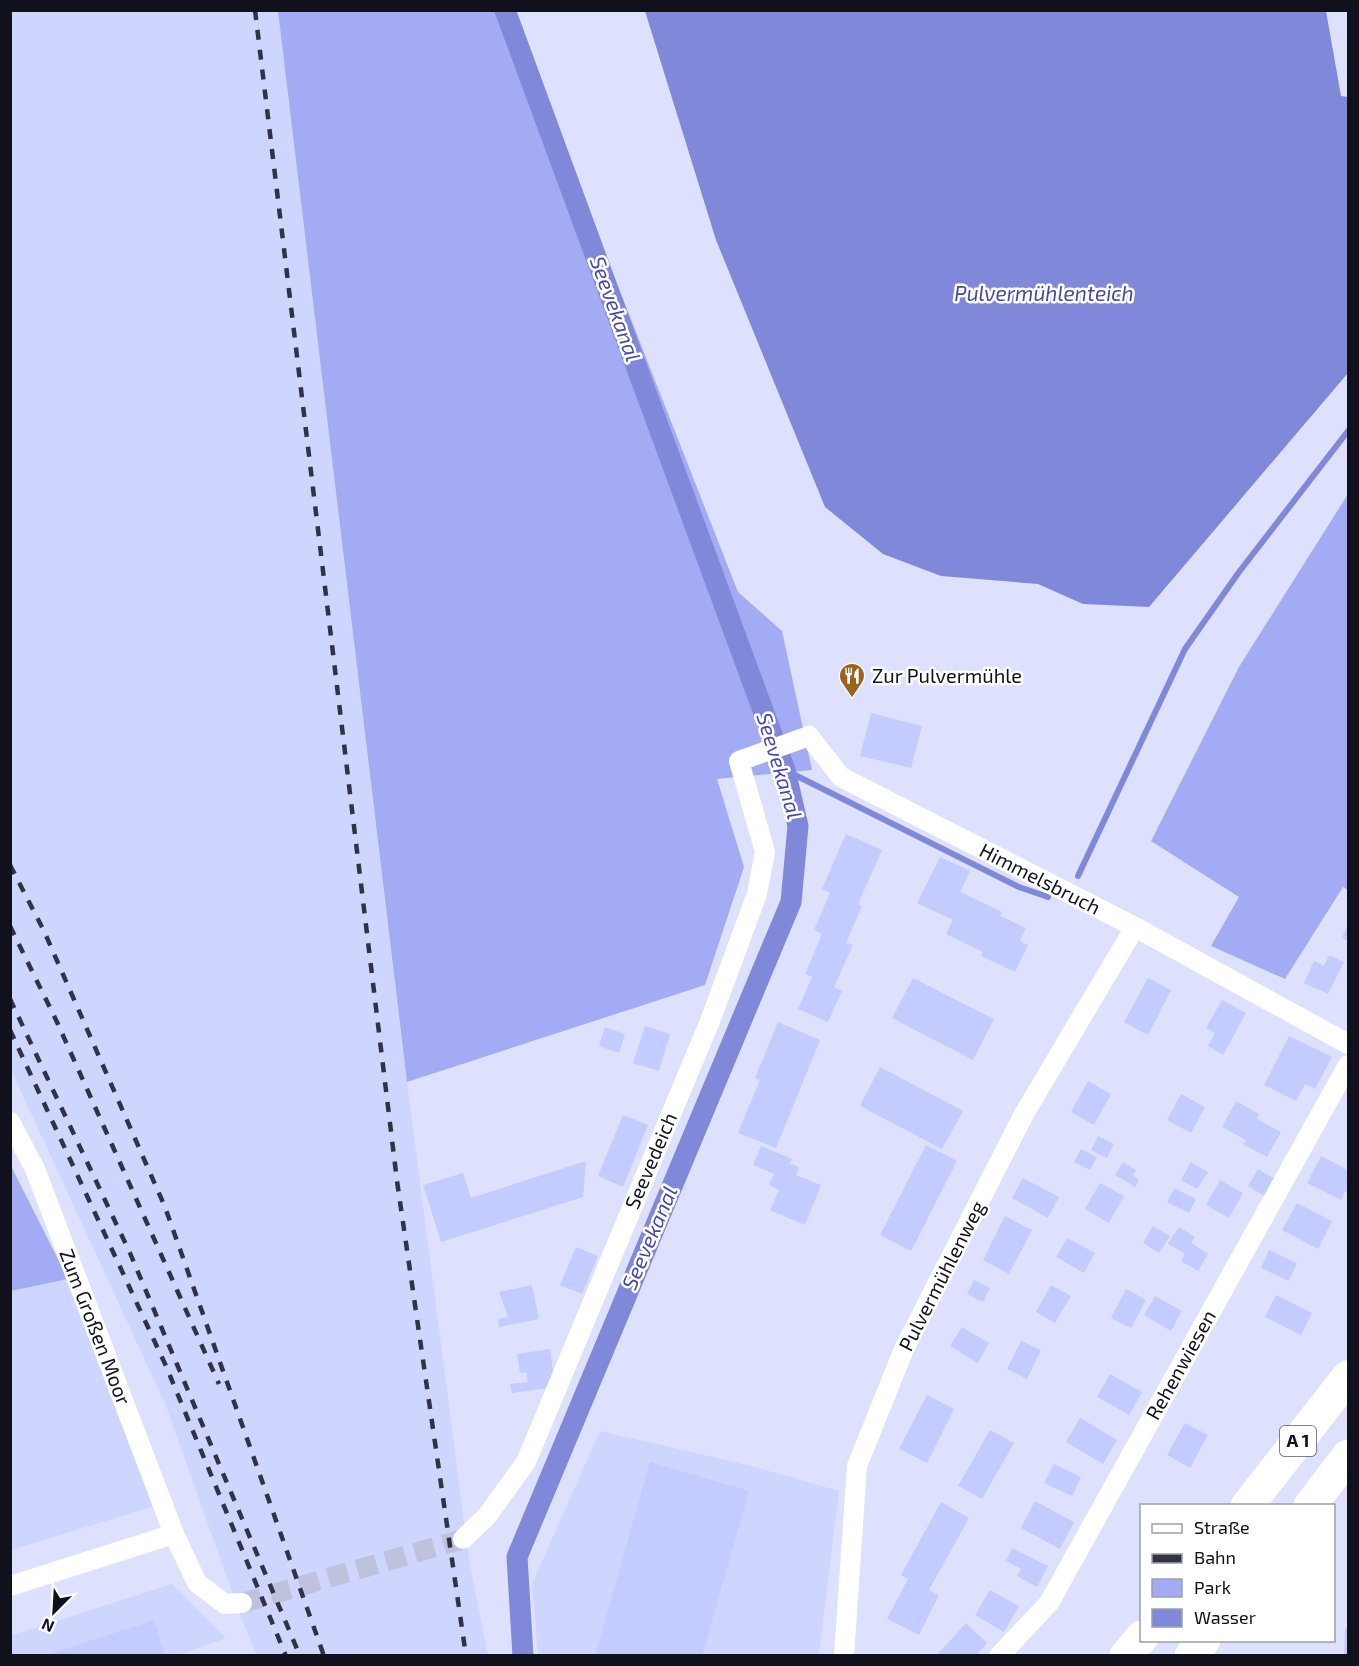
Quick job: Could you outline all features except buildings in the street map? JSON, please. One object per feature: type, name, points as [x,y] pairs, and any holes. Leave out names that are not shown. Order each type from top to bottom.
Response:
[{"type":"highway","name":"A 1","points":[[1249,1504],[1348,1377]]},
{"type":"highway","name":"A 1","points":[[1312,1504],[1348,1456]]},
{"type":"highway","points":[[1126,1656],[1140,1639]]},
{"type":"highway","points":[[1191,1656],[1203,1642]]},
{"type":"street","name":"Himmelsbruch","points":[[739,761],[809,735],[841,777],[1135,927],[1348,1044]]},
{"type":"street","name":"Seevedeich","points":[[463,1539],[487,1516],[526,1462],[710,1021],[757,894],[765,852],[739,761]]},
{"type":"street","name":"Pulvermühlenweg","points":[[844,1656],[856,1466],[904,1349],[1024,1114],[1135,927]]},
{"type":"street","name":"Rehenwiesen","points":[[999,1656],[1049,1603],[1348,1065]]},
{"type":"street","name":"Zum Großen Moor","points":[[10,1122],[35,1169],[174,1534]]},
{"type":"street","points":[[10,1586],[174,1534],[197,1583],[225,1604],[242,1603]]},
{"type":"shaded area","points":[[10,11],[278,11],[401,1036],[469,1560],[488,1655],[257,1655],[242,1620],[166,1406],[11,1070]]},
{"type":"shaded area","points":[[68,1279],[161,1504],[11,1550],[11,1291]]},
{"type":"shaded area","points":[[600,1431],[748,1465],[839,1491],[819,1655],[538,1655],[532,1584]]},
{"type":"shaded area","points":[[172,1584],[226,1638],[179,1655],[11,1656],[10,1636]]},
{"type":"green space","points":[[278,11],[510,11],[738,592],[782,631],[812,770],[717,779],[744,867],[705,985],[407,1082]]},
{"type":"green space","points":[[1348,494],[1348,890],[1343,887],[1285,979],[1211,946],[1239,897],[1151,841],[1239,667]]},
{"type":"green space","points":[[11,1166],[68,1279],[11,1291]]},
{"type":"water","name":"Pulvermühlenteich","points":[[645,11],[1326,11],[1341,96],[1348,97],[1348,373],[1149,607],[1083,604],[1038,584],[941,576],[883,554],[825,507],[716,240]]},
{"type":"waterway","name":"Seevekanal","points":[[505,10],[785,770],[798,826],[791,902],[517,1557],[523,1656]]},
{"type":"waterway","points":[[1078,876],[1185,649],[1239,572],[1348,431]]},
{"type":"waterway","points":[[785,770],[1019,887],[1048,897]]},
{"type":"tunnel","points":[[242,1603],[463,1539]]},
{"type":"railway","points":[[255,10],[397,1181],[466,1656]]},
{"type":"railway","points":[[10,865],[44,931],[165,1207],[324,1656]]},
{"type":"railway","points":[[10,926],[57,1022],[219,1384]]},
{"type":"railway","points":[[10,999],[130,1253],[300,1656]]},
{"type":"railway","points":[[10,1030],[166,1366],[286,1656]]},
{"type":"place","name":"Zur Pulvermühle","points":[[852,699]]}]
